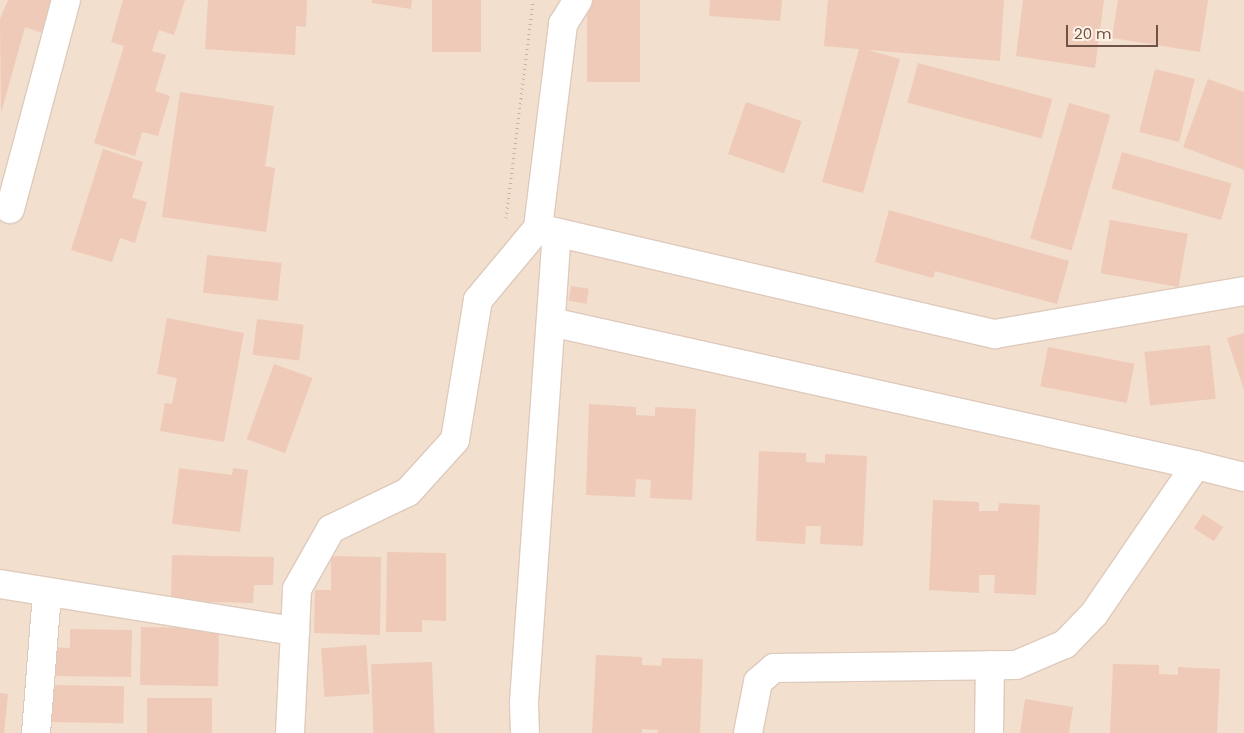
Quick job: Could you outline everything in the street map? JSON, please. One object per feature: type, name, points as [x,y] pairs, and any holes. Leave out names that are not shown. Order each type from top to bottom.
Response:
[{"type":"street","points":[[10,209],[66,0]]},
{"type":"street","points":[[525,733],[524,702],[551,322],[548,230],[563,24],[578,0]]},
{"type":"street","points":[[548,230],[995,334],[1244,291]]},
{"type":"street","points":[[290,733],[297,589],[331,529],[408,492],[455,440],[478,300],[548,230]]},
{"type":"street","points":[[551,322],[1244,477]]},
{"type":"street","points":[[748,733],[758,682],[774,668],[1016,665],[1065,644],[1094,614],[1196,465]]},
{"type":"street","points":[[0,584],[295,631]]},
{"type":"street","points":[[36,733],[47,592]]},
{"type":"street","points":[[989,733],[990,665]]},
{"type":"path","points":[[506,225],[533,0]]},
{"type":"shaded area","points":[[0,0],[1244,0],[1244,733],[0,733]]},
{"type":"building","points":[[8,0],[52,0],[43,33],[25,27],[1,113],[0,19]]},
{"type":"building","points":[[123,0],[185,0],[174,35],[159,30],[152,51],[166,55],[155,91],[170,96],[158,136],[142,132],[135,156],[94,143],[124,46],[111,42]]},
{"type":"building","points":[[208,0],[307,0],[306,27],[296,26],[295,55],[205,49]]},
{"type":"building","points":[[372,0],[412,0],[411,9],[372,3]]},
{"type":"building","points":[[432,0],[481,0],[481,52],[432,52]]},
{"type":"building","points":[[587,0],[640,0],[640,82],[587,82]]},
{"type":"building","points":[[710,0],[782,0],[780,21],[709,16]]},
{"type":"building","points":[[828,0],[1004,0],[1000,61],[868,50],[900,59],[863,193],[822,182],[859,49],[824,46]]},
{"type":"building","points":[[1023,0],[1104,0],[1095,68],[1016,56]]},
{"type":"building","points":[[1118,0],[1208,0],[1200,52],[1112,38]]},
{"type":"building","points":[[918,63],[1052,99],[1042,139],[907,103]]},
{"type":"building","points":[[1155,69],[1195,79],[1179,142],[1139,132]]},
{"type":"building","points":[[1208,79],[1244,92],[1244,170],[1183,147]]},
{"type":"building","points":[[180,92],[274,106],[265,166],[275,168],[266,232],[162,217]]},
{"type":"building","points":[[746,102],[802,121],[784,173],[728,154]]},
{"type":"building","points":[[1069,103],[1110,115],[1071,250],[1030,239]]},
{"type":"building","points":[[103,149],[143,162],[132,198],[147,202],[135,243],[120,238],[112,262],[71,250]]},
{"type":"building","points":[[1122,152],[1232,183],[1221,220],[1112,189]]},
{"type":"building","points":[[889,210],[1069,261],[1057,304],[935,271],[933,278],[875,262]]},
{"type":"building","points":[[1110,220],[1188,234],[1178,287],[1101,273]]},
{"type":"building","points":[[207,255],[282,263],[278,301],[203,293]]},
{"type":"building","points":[[571,286],[589,289],[586,304],[569,301]]},
{"type":"building","points":[[167,318],[244,333],[224,442],[160,431],[165,403],[172,404],[177,378],[157,374]]},
{"type":"building","points":[[257,319],[304,325],[299,360],[253,355]]},
{"type":"building","points":[[1244,333],[1244,390],[1227,338]]},
{"type":"building","points":[[1210,345],[1216,399],[1150,406],[1144,352]]},
{"type":"building","points":[[1048,347],[1134,364],[1127,403],[1040,386]]},
{"type":"building","points":[[274,364],[313,378],[285,453],[247,439]]},
{"type":"building","points":[[589,404],[636,407],[636,415],[655,416],[655,407],[696,409],[692,500],[650,498],[651,480],[636,479],[635,497],[586,495]]},
{"type":"building","points":[[759,451],[806,453],[806,462],[825,463],[825,454],[867,456],[863,546],[820,544],[821,526],[806,526],[805,544],[756,541]]},
{"type":"building","points":[[179,468],[232,475],[233,468],[248,470],[240,532],[172,524]]},
{"type":"building","points":[[933,500],[979,502],[979,511],[998,511],[999,503],[1040,505],[1036,595],[994,593],[995,575],[979,575],[979,593],[929,590]]},
{"type":"building","points":[[1203,514],[1223,527],[1214,541],[1194,528]]},
{"type":"building","points":[[387,552],[446,553],[446,621],[422,620],[422,632],[386,632]]},
{"type":"building","points":[[172,555],[274,557],[273,585],[254,585],[253,603],[171,601]]},
{"type":"building","points":[[331,556],[381,557],[380,635],[314,633],[315,590],[331,590]]},
{"type":"building","points":[[141,627],[219,628],[218,686],[140,685]]},
{"type":"building","points":[[70,629],[132,630],[131,677],[52,676],[52,647],[70,648]]},
{"type":"building","points":[[366,645],[369,694],[325,697],[321,648]]},
{"type":"building","points":[[596,655],[642,657],[642,665],[661,666],[662,658],[703,659],[700,733],[658,733],[658,730],[642,729],[642,733],[592,733]]},
{"type":"building","points":[[432,662],[434,733],[373,733],[371,664]]},
{"type":"building","points":[[1113,664],[1159,665],[1159,674],[1178,675],[1178,667],[1220,669],[1217,733],[1110,733]]},
{"type":"building","points":[[51,685],[124,686],[123,723],[50,722]]},
{"type":"building","points":[[0,693],[8,694],[4,733],[0,733]]},
{"type":"building","points":[[147,698],[212,698],[212,733],[147,733]]},
{"type":"building","points":[[1025,699],[1073,707],[1069,733],[1020,733]]}]
